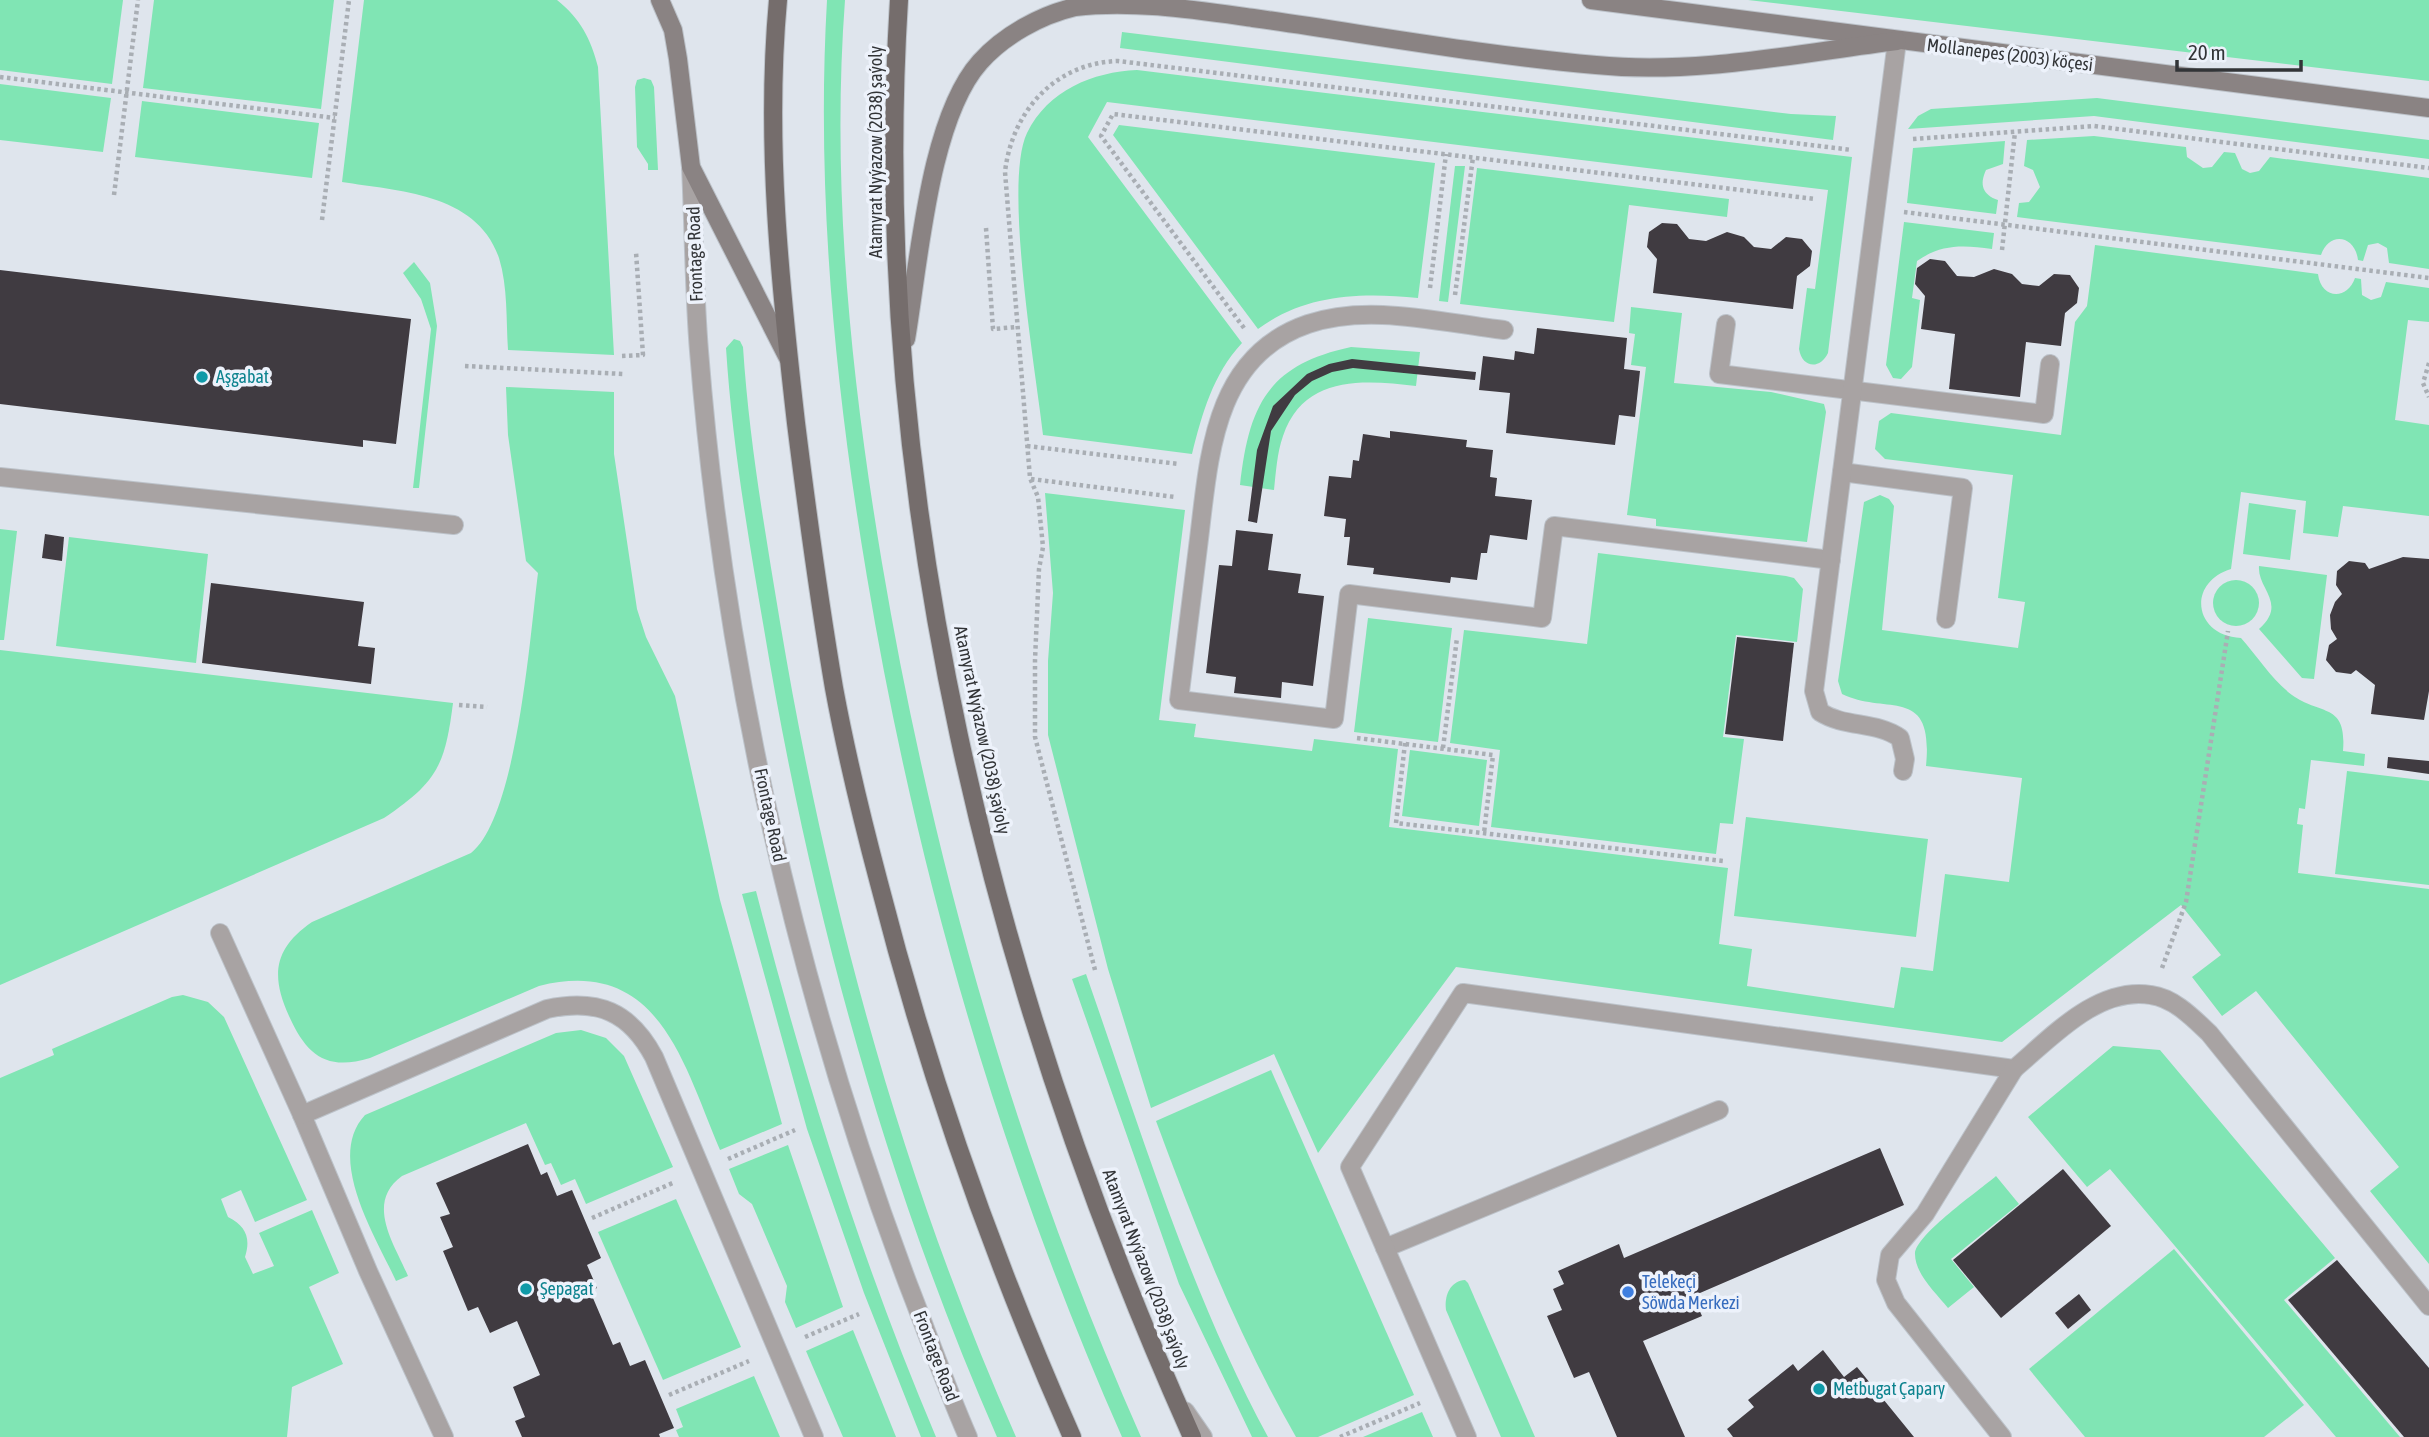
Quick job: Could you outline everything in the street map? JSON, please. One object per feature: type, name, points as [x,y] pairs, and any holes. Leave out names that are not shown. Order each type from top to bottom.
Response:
[{"type":"main road","points":[[778,0],[772,65],[776,214],[789,360],[809,532],[835,691],[862,815],[908,997],[965,1174],[1037,1357],[1072,1437]]},
{"type":"main road","name":"Atamyrat Nyýazow (2038) şaýoly","points":[[899,0],[893,94],[893,209],[903,356],[922,520],[943,654],[971,793],[1019,970],[1072,1131],[1139,1315],[1192,1437]]},
{"type":"street","points":[[660,0],[673,30],[691,167],[789,360]]},
{"type":"street","name":"Mollanepes (2003) köçesi","points":[[1591,0],[2429,108]]},
{"type":"street","points":[[903,356],[936,160],[948,118],[962,89],[980,62],[1003,41],[1037,20],[1076,7],[1154,5],[1598,66],[1684,66],[1897,41],[1815,701],[1820,712],[1829,718],[1841,723],[1879,727],[1900,738],[1904,748],[1903,771]]},
{"type":"street","name":"Frontage Road","points":[[691,167],[698,349],[718,531],[747,703],[775,843],[821,1022],[869,1179],[968,1437]]},
{"type":"street","points":[[1504,330],[1426,320],[1349,316],[1309,323],[1274,339],[1261,351],[1236,382],[1222,408],[1208,468],[1179,701],[1334,719],[1349,594],[1542,618],[1554,526],[1831,560]]},
{"type":"street","points":[[1726,324],[1719,374],[1853,391],[2044,414],[2050,364]]},
{"type":"street","points":[[1842,472],[1963,488],[1946,619]]},
{"type":"street","points":[[0,477],[454,525]]},
{"type":"street","points":[[220,933],[302,1115],[364,1263],[444,1437]]},
{"type":"street","points":[[1467,1437],[1350,1167],[1463,993],[2014,1069]]},
{"type":"street","points":[[2002,1437],[1896,1303],[1886,1280],[1889,1255],[1925,1214],[2014,1069],[2088,1008],[2120,997],[2152,995],[2182,1009],[2209,1033],[2429,1306]]},
{"type":"street","points":[[302,1115],[547,1009],[583,1004],[618,1015],[639,1032],[654,1057],[814,1437]]},
{"type":"street","points":[[1385,1248],[1719,1110]]},
{"type":"street","points":[[1171,1391],[1203,1437]]},
{"type":"path","points":[[114,195],[138,0]]},
{"type":"path","points":[[322,220],[349,0]]},
{"type":"path","points":[[0,77],[335,118]]},
{"type":"path","points":[[1261,351],[1101,136],[1113,114],[1815,199]]},
{"type":"path","points":[[1913,139],[2094,126],[2429,168]]},
{"type":"path","points":[[2002,250],[2015,132]]},
{"type":"path","points":[[1426,320],[1446,154]]},
{"type":"path","points":[[1452,324],[1472,157]]},
{"type":"path","points":[[1907,212],[2429,278]]},
{"type":"path","points":[[986,228],[993,329],[1017,327]]},
{"type":"path","points":[[622,356],[643,355],[636,252]]},
{"type":"path","points":[[2429,363],[2423,383],[2429,397]]},
{"type":"path","points":[[466,366],[623,374]]},
{"type":"path","points":[[1027,446],[1208,468]]},
{"type":"path","points":[[1030,478],[1204,500]]},
{"type":"path","points":[[1443,748],[1461,608]]},
{"type":"path","points":[[2152,995],[2186,902],[2228,631]]},
{"type":"path","points":[[459,705],[487,707]]},
{"type":"path","points":[[1334,719],[1347,737],[1493,755],[1484,833]]},
{"type":"path","points":[[1405,744],[1396,822],[1723,861]]},
{"type":"path","points":[[1340,1437],[1447,1391]]},
{"type":"green space","points":[[0,0],[123,0],[112,84],[0,70]]},
{"type":"green space","points":[[154,0],[334,0],[321,109],[143,88]]},
{"type":"green space","points":[[364,0],[557,0],[578,22],[592,47],[598,67],[614,355],[508,350],[502,269],[488,236],[473,220],[433,199],[342,182]]},
{"type":"green space","points":[[827,0],[845,0],[841,70],[842,212],[861,423],[882,563],[927,788],[984,1008],[1018,1117],[1055,1225],[1141,1437],[1122,1437],[1038,1228],[968,1015],[937,907],[911,798],[867,577],[837,362],[826,217],[824,145]]},
{"type":"green space","points":[[1748,0],[2429,0],[2429,81]]},
{"type":"green space","points":[[1122,32],[1791,114],[1836,116],[1833,140],[1120,48]]},
{"type":"green space","points":[[1137,70],[1852,157],[1828,353],[1821,362],[1812,364],[1804,360],[1799,349],[1807,288],[1815,289],[1828,190],[1107,102],[1088,137],[1242,343],[1216,381],[1192,454],[1043,435],[1023,279],[1020,234],[1018,192],[1021,158],[1027,133],[1047,105],[1073,86],[1104,75]]},
{"type":"green space","points":[[637,80],[651,80],[654,87],[658,170],[648,170],[648,164],[637,147],[635,87]]},
{"type":"green space","points":[[0,84],[111,98],[103,152],[0,140]]},
{"type":"green space","points":[[2097,98],[2429,140],[2429,159],[2094,116],[1908,129],[1918,116],[1931,109]]},
{"type":"green space","points":[[142,101],[319,123],[312,178],[135,157]]},
{"type":"green space","points":[[1119,125],[1435,163],[1418,298],[1376,295],[1334,298],[1295,309],[1258,329],[1113,135]]},
{"type":"green space","points":[[2094,136],[2186,147],[2187,157],[2203,168],[2212,167],[2224,152],[2235,153],[2242,169],[2250,173],[2259,171],[2270,157],[2429,178],[2429,269],[2389,263],[2387,248],[2378,243],[2368,245],[2363,261],[2358,260],[2352,245],[2341,239],[2330,242],[2321,255],[2017,217],[2019,203],[2029,202],[2040,187],[2033,170],[2024,166],[2027,140]]},
{"type":"green space","points":[[2005,141],[2003,164],[1986,170],[1983,180],[1986,192],[1998,200],[1996,214],[1907,203],[1913,148]]},
{"type":"green space","points":[[1455,166],[1465,166],[1448,302],[1439,301]]},
{"type":"green space","points":[[1477,168],[1729,199],[1727,217],[1629,205],[1614,322],[1460,304]]},
{"type":"green space","points":[[1904,222],[1994,233],[1992,249],[1953,247],[1935,251],[1917,261],[1912,298],[1920,300],[1912,367],[1901,379],[1893,378],[1886,365]]},
{"type":"green space","points":[[2095,245],[2318,274],[2324,288],[2335,294],[2346,291],[2355,278],[2361,279],[2362,295],[2371,300],[2381,297],[2386,282],[2429,288],[2429,322],[2408,320],[2395,420],[2429,425],[2429,516],[2343,506],[2338,537],[2303,533],[2306,501],[2241,492],[2231,569],[2207,585],[2202,596],[2202,608],[2205,619],[2213,628],[2225,635],[2241,638],[2272,676],[2292,695],[2336,717],[2341,725],[2343,751],[2365,754],[2364,766],[2311,760],[2305,809],[2299,808],[2297,824],[2303,825],[2298,873],[2429,889],[2429,1264],[2370,1191],[2399,1167],[2256,991],[2222,1016],[2192,977],[2221,955],[2181,905],[2002,1042],[1456,967],[1318,1153],[1274,1054],[1151,1108],[1108,969],[1048,735],[1048,661],[1053,593],[1045,493],[1185,510],[1159,720],[1196,724],[1194,737],[1312,751],[1314,739],[1398,749],[1389,827],[1728,868],[1719,944],[1752,949],[1747,986],[1894,1008],[1901,967],[1933,971],[1945,874],[2009,882],[2022,778],[1926,766],[1927,740],[1923,723],[1915,713],[1842,694],[1838,681],[1864,502],[1880,495],[1889,499],[1894,506],[1882,630],[2018,648],[2025,602],[1998,598],[2013,475],[1885,459],[1875,449],[1879,421],[1891,413],[2061,435],[2075,322],[2087,306]]},
{"type":"green space","points":[[414,262],[430,283],[437,326],[419,488],[413,488],[431,329],[421,299],[403,273]]},
{"type":"green space","points":[[1631,307],[1682,313],[1674,383],[1771,392],[1824,404],[1826,412],[1807,542],[1656,526],[1656,519],[1627,515],[1646,367],[1631,365],[1635,334],[1629,333]]},
{"type":"green space","points":[[734,339],[740,341],[743,347],[753,451],[780,622],[799,727],[845,935],[872,1037],[937,1239],[1016,1437],[997,1437],[956,1340],[886,1141],[828,938],[783,733],[736,454],[726,348]]},
{"type":"green space","points":[[1351,347],[1420,352],[1416,386],[1357,383],[1321,391],[1305,401],[1293,416],[1283,436],[1274,490],[1240,485],[1249,433],[1267,393],[1299,365]]},
{"type":"green space","points":[[506,387],[614,392],[614,454],[637,609],[646,637],[675,696],[720,900],[782,1124],[720,1150],[693,1083],[661,1024],[639,1002],[613,987],[580,981],[539,986],[370,1058],[342,1063],[320,1057],[311,1050],[296,1030],[283,1002],[278,976],[279,964],[289,942],[299,932],[312,922],[471,853],[487,833],[500,803],[519,723],[538,573],[526,561],[508,435]]},
{"type":"green space","points":[[2249,503],[2296,510],[2290,560],[2243,554]]},
{"type":"green space","points":[[0,529],[17,531],[4,640],[0,640]]},
{"type":"green space","points":[[69,537],[208,554],[196,663],[56,646]]},
{"type":"green space","points":[[1598,553],[1786,576],[1794,578],[1803,589],[1797,642],[1736,635],[1723,737],[1744,739],[1733,824],[1720,823],[1716,854],[1491,827],[1500,750],[1450,743],[1464,630],[1587,644]]},
{"type":"green space","points":[[2259,566],[2327,575],[2314,679],[2302,678],[2259,629],[2267,620],[2271,604]]},
{"type":"green space","points":[[2236,580],[2252,587],[2259,603],[2252,619],[2236,626],[2220,619],[2213,603],[2220,587]]},
{"type":"green space","points":[[1368,618],[1452,628],[1438,742],[1354,732]]},
{"type":"green space","points":[[0,650],[453,703],[450,725],[442,758],[435,771],[416,794],[384,818],[0,985]]},
{"type":"green space","points":[[1410,750],[1487,760],[1479,826],[1402,816]]},
{"type":"green space","points":[[2347,771],[2429,781],[2429,885],[2335,874]]},
{"type":"green space","points":[[1746,817],[1928,839],[1916,937],[1734,916]]},
{"type":"green space","points":[[756,891],[814,1099],[836,1167],[883,1303],[936,1437],[921,1437],[864,1293],[807,1129],[742,894]]},
{"type":"green space","points":[[1086,974],[1190,1268],[1240,1382],[1268,1437],[1252,1437],[1179,1284],[1072,979]]},
{"type":"green space","points":[[183,995],[208,1002],[224,1017],[307,1200],[255,1222],[241,1190],[221,1199],[228,1217],[246,1233],[245,1257],[253,1274],[274,1266],[259,1233],[312,1210],[339,1273],[309,1287],[343,1364],[292,1387],[287,1437],[0,1437],[0,1078],[54,1055],[52,1049],[172,997]]},
{"type":"green space","points":[[581,1030],[606,1038],[624,1056],[673,1167],[586,1204],[575,1179],[561,1185],[551,1163],[545,1165],[526,1123],[402,1176],[391,1187],[385,1198],[386,1224],[408,1276],[396,1281],[367,1220],[352,1175],[350,1153],[354,1133],[365,1115],[556,1033]]},
{"type":"green space","points":[[2113,1046],[2160,1050],[2335,1258],[2284,1300],[2400,1437],[2336,1437],[2110,1169],[2087,1187],[2028,1117]]},
{"type":"green space","points":[[1271,1070],[1414,1395],[1318,1437],[1296,1437],[1255,1360],[1219,1282],[1156,1121]]},
{"type":"green space","points":[[788,1145],[843,1307],[796,1328],[785,1302],[787,1286],[752,1204],[739,1194],[729,1169]]},
{"type":"green space","points":[[1996,1176],[2019,1204],[1951,1259],[1974,1287],[1948,1308],[1918,1269],[1915,1254],[1925,1236],[1936,1225]]},
{"type":"green space","points":[[676,1199],[741,1347],[663,1380],[598,1232]]},
{"type":"green space","points":[[2174,1249],[2304,1405],[2264,1437],[2085,1437],[2029,1369]]},
{"type":"green space","points":[[1465,1280],[1535,1437],[1501,1437],[1446,1310],[1449,1290],[1455,1283]]},
{"type":"green space","points":[[853,1330],[896,1437],[843,1437],[806,1351]]},
{"type":"green space","points":[[754,1376],[780,1437],[679,1437],[676,1430],[683,1427],[676,1409]]},
{"type":"green space","points":[[1422,1412],[1433,1437],[1363,1437]]},
{"type":"building","points":[[1662,223],[1677,224],[1689,239],[1706,241],[1727,232],[1744,237],[1754,247],[1771,249],[1786,237],[1802,239],[1812,251],[1810,266],[1797,276],[1793,309],[1653,293],[1657,259],[1647,247],[1649,232]]},
{"type":"building","points":[[1930,259],[1945,261],[1957,276],[1974,277],[1994,269],[2012,274],[2022,284],[2039,286],[2054,274],[2070,275],[2079,288],[2077,303],[2065,313],[2061,346],[2026,342],[2020,397],[1949,389],[1955,334],[1921,329],[1925,296],[1915,284],[1917,268]]},
{"type":"building","name":"Aşgabat","points":[[0,270],[411,319],[396,444],[363,440],[363,447],[0,404]]},
{"type":"building","points":[[1537,328],[1627,338],[1624,369],[1640,371],[1635,417],[1619,415],[1615,445],[1506,433],[1510,393],[1479,390],[1483,356],[1514,360],[1515,351],[1534,354]]},
{"type":"building","points":[[1352,359],[1476,372],[1475,380],[1353,368],[1332,372],[1312,381],[1295,395],[1271,431],[1257,523],[1248,521],[1257,450],[1273,406],[1307,374],[1329,364]]},
{"type":"building","points":[[1390,431],[1467,440],[1466,447],[1493,450],[1490,477],[1497,478],[1495,496],[1532,500],[1527,540],[1490,535],[1487,553],[1481,553],[1477,580],[1451,577],[1450,583],[1373,574],[1374,568],[1347,565],[1350,537],[1344,537],[1346,519],[1324,516],[1329,476],[1351,478],[1353,460],[1359,461],[1363,434],[1390,438]]},
{"type":"building","points":[[1236,530],[1273,534],[1268,570],[1301,574],[1298,593],[1324,596],[1313,686],[1282,682],[1281,698],[1234,693],[1236,677],[1206,673],[1219,565],[1232,566]]},
{"type":"building","points":[[45,534],[64,537],[62,561],[42,558]]},
{"type":"building","points":[[2403,557],[2429,559],[2429,691],[2424,720],[2371,714],[2375,685],[2356,670],[2351,674],[2336,672],[2326,660],[2329,645],[2337,639],[2331,629],[2330,615],[2335,602],[2342,594],[2336,585],[2337,571],[2349,561],[2365,563],[2369,569]]},
{"type":"building","points":[[211,583],[364,602],[358,646],[375,648],[371,684],[202,663]]},
{"type":"building","points":[[1737,637],[1794,643],[1783,741],[1725,734]]},
{"type":"building","points":[[2388,757],[2429,761],[2429,774],[2387,768]]},
{"type":"building","name":"Şepagat","points":[[528,1144],[541,1175],[547,1172],[557,1196],[572,1190],[601,1258],[587,1265],[597,1288],[590,1291],[613,1345],[620,1342],[630,1366],[645,1360],[674,1428],[659,1434],[660,1437],[522,1437],[515,1421],[525,1417],[513,1387],[540,1375],[517,1321],[490,1333],[478,1307],[468,1311],[443,1251],[453,1247],[440,1217],[450,1214],[436,1183]]},
{"type":"building","name":"Telekeçi Söwda Merkezi","points":[[1880,1148],[1904,1205],[1693,1296],[1702,1316],[1643,1341],[1685,1437],[1617,1437],[1589,1372],[1574,1378],[1547,1316],[1562,1310],[1553,1289],[1564,1284],[1558,1271],[1619,1244],[1624,1258]]},
{"type":"building","points":[[2063,1169],[2111,1226],[2001,1318],[1953,1260]]},
{"type":"building","points":[[2337,1260],[2429,1368],[2429,1437],[2404,1437],[2288,1300]]},
{"type":"building","points":[[2079,1294],[2091,1310],[2068,1329],[2055,1313]]},
{"type":"building","name":"Metbugat Çapary","points":[[1823,1350],[1844,1377],[1857,1367],[1914,1437],[1733,1437],[1727,1429],[1754,1407],[1748,1400],[1793,1364],[1798,1371]]},
{"type":"place","name":"Aşgabat","points":[[202,377]]},
{"type":"place","name":"Şepagat","points":[[526,1289]]},
{"type":"place","name":"Telekeçi Söwda Merkezi","points":[[1628,1292]]},
{"type":"place","name":"Metbugat Çapary","points":[[1819,1389]]}]
